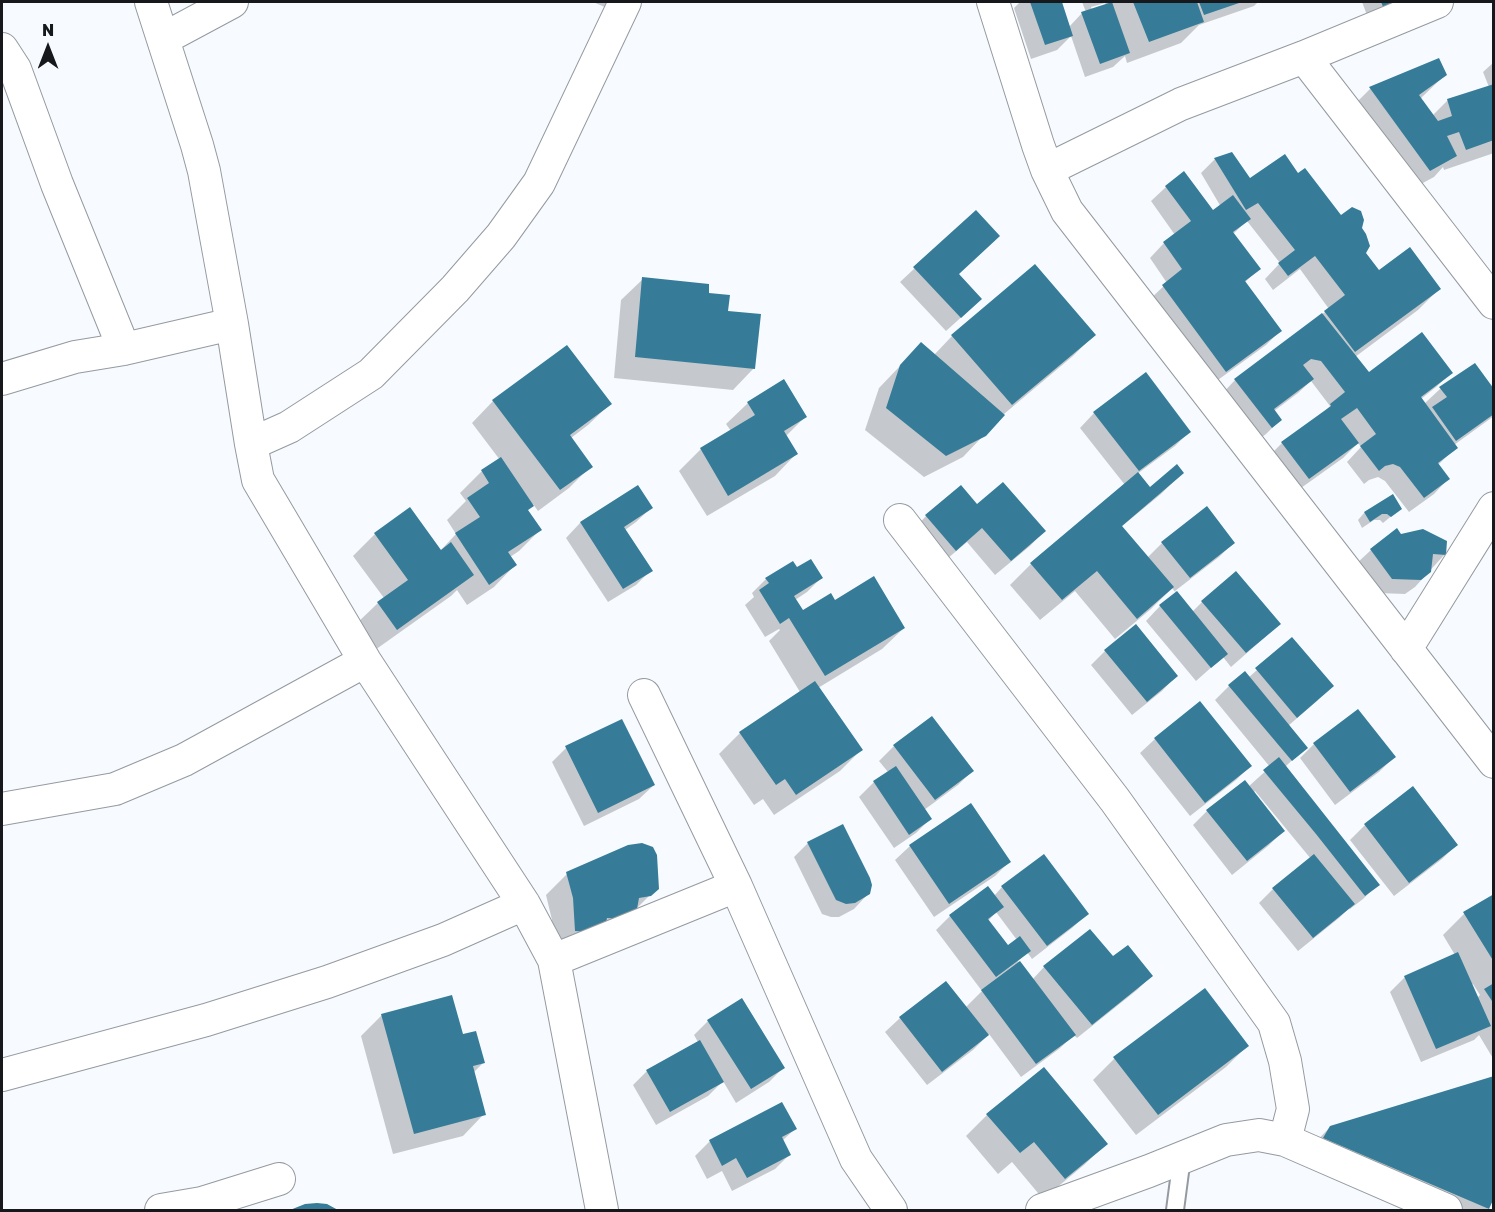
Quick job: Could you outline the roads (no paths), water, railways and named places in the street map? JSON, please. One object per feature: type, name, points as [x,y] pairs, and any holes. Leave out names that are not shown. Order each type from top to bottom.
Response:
[{"type":"street","points":[[152,2],[204,171],[258,480],[365,662],[524,904],[554,960],[602,1210]]},
{"type":"street","points":[[163,39],[232,2]]},
{"type":"street","points":[[251,444],[289,427],[371,374],[455,289],[501,237],[539,183],[625,2]]},
{"type":"street","points":[[993,2],[1038,145],[1047,170],[1068,211],[1494,762]]},
{"type":"street","points":[[1047,170],[1181,104],[1304,57],[1437,2]]},
{"type":"street","points":[[2,49],[15,69],[57,184],[124,349]]},
{"type":"street","points":[[1304,57],[1494,303]]},
{"type":"street","points":[[2,379],[75,357],[124,349],[232,324]]},
{"type":"street","points":[[1406,649],[1494,508]]},
{"type":"street","points":[[900,520],[1115,800],[1274,1023],[1285,1061],[1293,1110],[1285,1140]]},
{"type":"street","points":[[2,809],[115,789],[183,760],[365,662]]},
{"type":"street","points":[[644,695],[736,886],[856,1159],[891,1210]]},
{"type":"street","points":[[554,960],[736,886]]},
{"type":"street","points":[[2,1075],[207,1020],[327,982],[443,939],[524,904]]},
{"type":"street","points":[[1042,1210],[1226,1140],[1259,1135],[1285,1140],[1446,1210]]},
{"type":"street","points":[[161,1210],[202,1203],[279,1179]]},
{"type":"lane","points":[[1175,1210],[1182,1157]]}]
